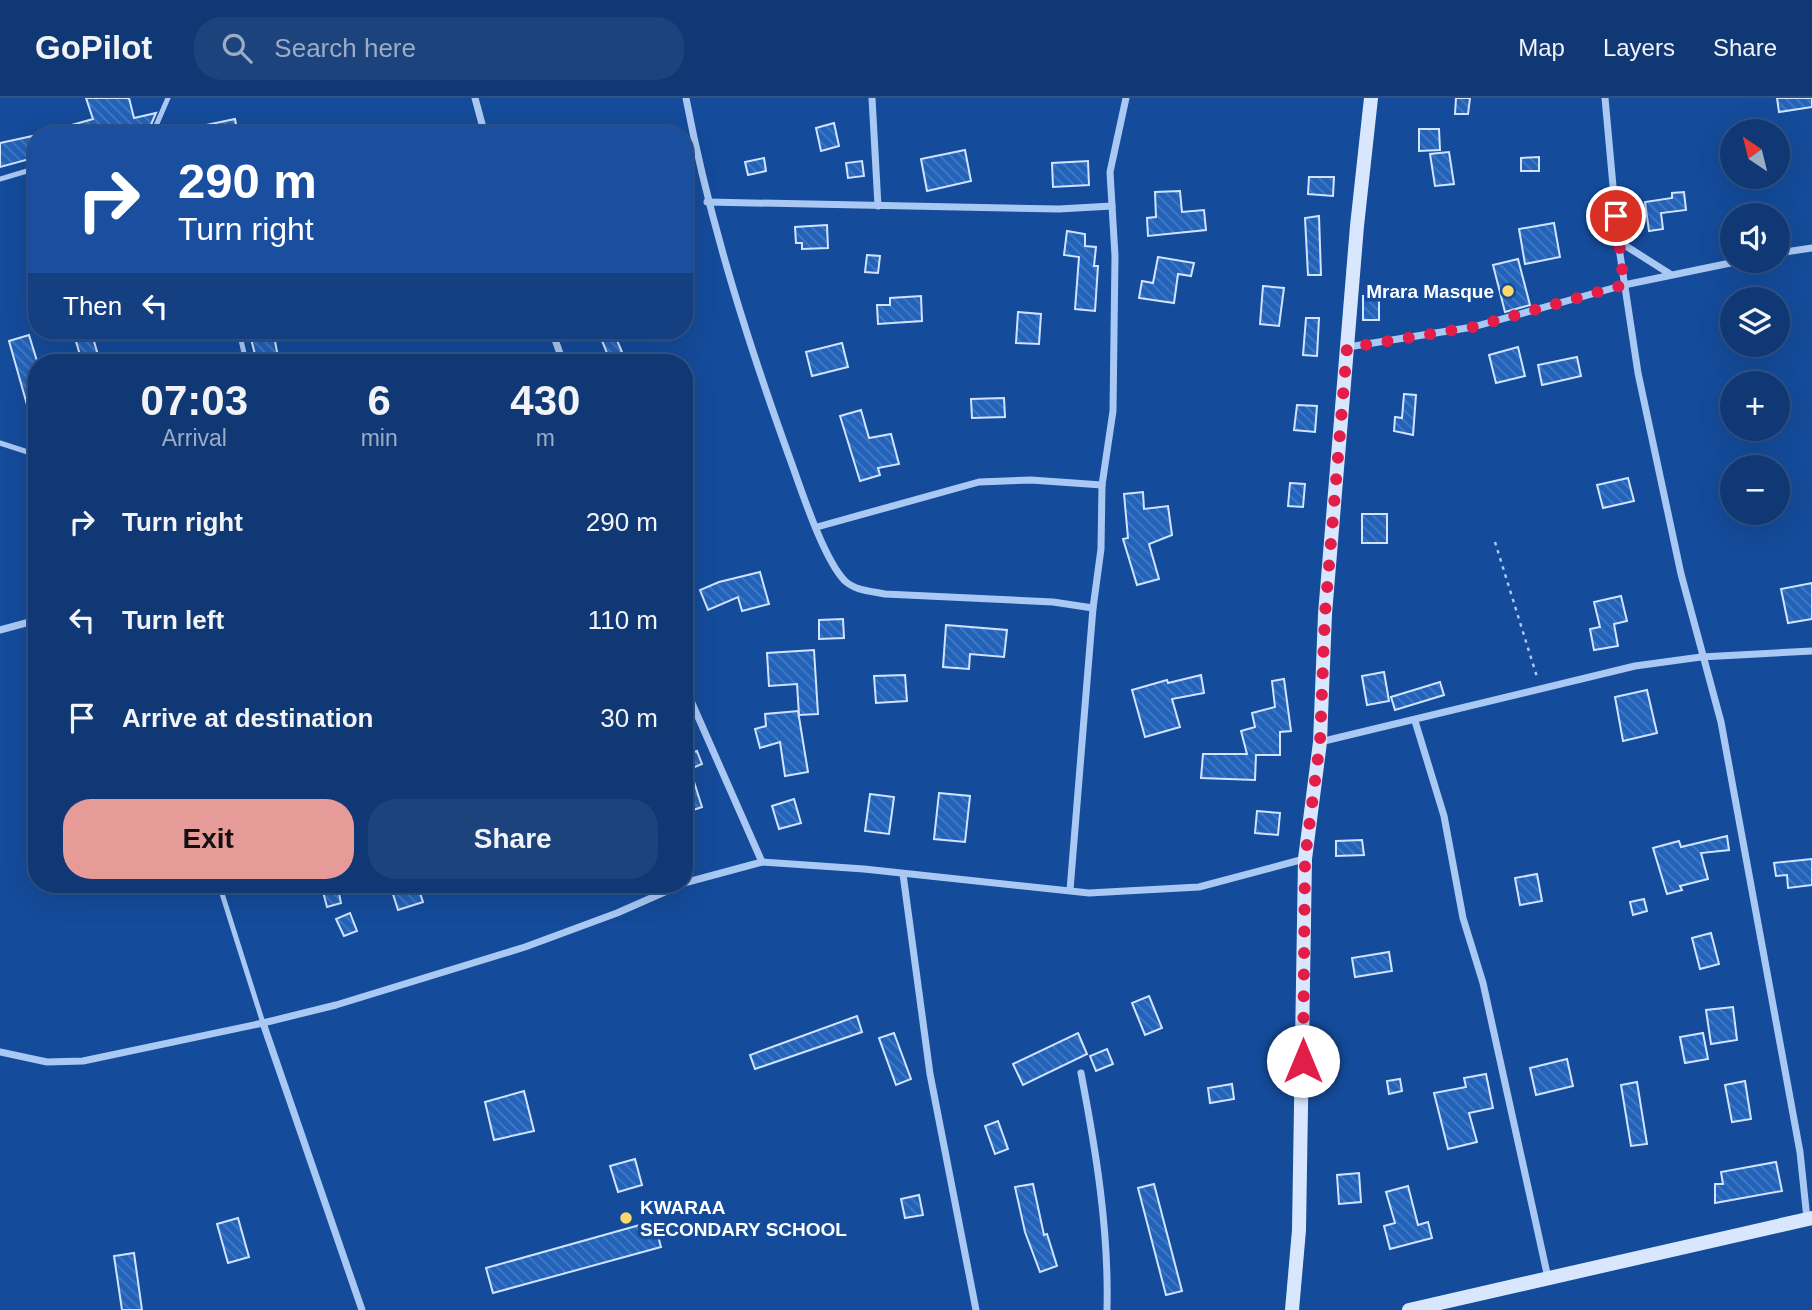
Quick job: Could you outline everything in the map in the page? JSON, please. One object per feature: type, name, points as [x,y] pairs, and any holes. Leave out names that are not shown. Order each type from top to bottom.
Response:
[{"type":"street","points":[[475,98],[483,126]]},
{"type":"street","points":[[686,98],[692,126]]},
{"type":"street","points":[[872,98],[878,206]]},
{"type":"street","points":[[1070,890],[1093,608],[1101,549],[1102,485],[1113,411],[1115,256],[1110,172],[1126,98]]},
{"type":"street","points":[[1292,1310],[1299,1230],[1305,859],[1320,742],[1325,614],[1371,98]]},
{"type":"street","points":[[1409,1310],[1809,1218],[1800,1152],[1726,747],[1701,657],[1638,373],[1618,241],[1605,98]]},
{"type":"street","points":[[693,133],[707,202],[765,392],[817,527],[841,575],[859,589],[885,594],[1053,602],[1093,608]]},
{"type":"street","points":[[707,202],[1059,209],[1112,206]]},
{"type":"street","points":[[1618,241],[1671,274]]},
{"type":"street","points":[[1790,251],[1812,248]]},
{"type":"street","points":[[1347,348],[1473,327],[1624,285],[1720,265]]},
{"type":"street","points":[[817,527],[979,482],[1031,480],[1102,485]]},
{"type":"street","points":[[0,630],[28,622]]},
{"type":"street","points":[[1320,742],[1635,666],[1701,657],[1812,651]]},
{"type":"street","points":[[693,705],[762,862]]},
{"type":"street","points":[[1415,721],[1440,798],[1463,918],[1483,984],[1549,1278]]},
{"type":"street","points":[[693,880],[762,862],[809,863],[1070,890],[1119,892],[1199,887],[1305,859]]},
{"type":"street","points":[[903,874],[930,1074],[976,1310]]},
{"type":"street","points":[[0,1052],[47,1062],[83,1061],[264,1023],[336,1005],[525,947],[617,913],[661,893]]},
{"type":"street","points":[[264,1023],[362,1310]]},
{"type":"street","points":[[1081,1073],[1096,1147],[1106,1244],[1107,1310]]},
{"type":"lane","points":[[158,126],[168,98]]},
{"type":"lane","points":[[0,179],[28,171]]},
{"type":"lane","points":[[0,443],[28,452]]},
{"type":"lane","points":[[222,893],[264,1023]]},
{"type":"path","points":[[1495,541],[1540,687]]},
{"type":"building","points":[[86,98],[129,98],[134,118],[156,113],[150,126],[68,126],[93,119]]},
{"type":"building","points":[[1456,98],[1470,98],[1468,114],[1455,114]]},
{"type":"building","points":[[1777,98],[1812,98],[1812,107],[1779,112]]},
{"type":"building","points":[[235,119],[236,126],[201,126]]},
{"type":"building","points":[[834,123],[839,146],[821,151],[816,128]]},
{"type":"building","points":[[1419,129],[1439,129],[1440,150],[1419,151]]},
{"type":"building","points":[[28,137],[28,159],[0,167],[0,143]]},
{"type":"building","points":[[965,150],[971,181],[927,191],[921,159]]},
{"type":"building","points":[[1449,152],[1454,184],[1435,186],[1430,154]]},
{"type":"building","points":[[1539,157],[1539,171],[1521,171],[1521,158]]},
{"type":"building","points":[[764,158],[766,171],[748,175],[745,162]]},
{"type":"building","points":[[862,161],[864,176],[848,178],[846,163]]},
{"type":"building","points":[[1088,161],[1089,185],[1053,187],[1052,163]]},
{"type":"building","points":[[1309,177],[1334,177],[1333,196],[1308,194]]},
{"type":"building","points":[[1180,191],[1182,212],[1204,210],[1206,230],[1148,236],[1147,218],[1156,217],[1155,192]]},
{"type":"building","points":[[1684,192],[1686,210],[1661,213],[1663,229],[1649,231],[1645,202],[1672,198],[1672,193]]},
{"type":"building","points":[[1319,216],[1321,275],[1308,275],[1305,218]]},
{"type":"building","points":[[1554,223],[1560,257],[1525,264],[1519,229]]},
{"type":"building","points":[[827,225],[828,248],[802,249],[802,243],[796,243],[795,227]]},
{"type":"building","points":[[1067,231],[1085,234],[1085,246],[1096,247],[1094,266],[1098,266],[1095,311],[1075,309],[1079,257],[1064,255]]},
{"type":"building","points":[[867,255],[880,256],[878,273],[865,272]]},
{"type":"building","points":[[1158,257],[1194,263],[1191,276],[1178,274],[1174,303],[1139,298],[1142,281],[1153,283]]},
{"type":"building","points":[[1518,259],[1530,305],[1505,312],[1493,265]]},
{"type":"building","points":[[1263,286],[1284,288],[1279,326],[1260,324]]},
{"type":"building","points":[[921,296],[922,321],[878,324],[877,305],[890,305],[890,298]]},
{"type":"building","points":[[1363,296],[1379,296],[1379,320],[1363,320]]},
{"type":"building","points":[[1018,312],[1041,314],[1039,344],[1016,343]]},
{"type":"building","points":[[1306,318],[1319,318],[1317,356],[1303,355]]},
{"type":"building","points":[[28,335],[35,354],[28,354],[28,408],[9,341]]},
{"type":"building","points":[[76,340],[94,340],[98,354],[80,354]]},
{"type":"building","points":[[251,340],[275,340],[277,354],[255,354]]},
{"type":"building","points":[[602,340],[617,340],[622,352],[607,354]]},
{"type":"building","points":[[842,343],[848,367],[812,376],[806,352]]},
{"type":"building","points":[[1518,347],[1525,376],[1496,383],[1489,355]]},
{"type":"building","points":[[1577,357],[1581,376],[1542,385],[1538,365]]},
{"type":"building","points":[[1404,394],[1416,395],[1413,435],[1394,431],[1395,417],[1402,418]]},
{"type":"building","points":[[1004,398],[1005,417],[972,418],[971,399]]},
{"type":"building","points":[[1297,405],[1317,406],[1315,432],[1294,430]]},
{"type":"building","points":[[861,410],[869,438],[891,434],[899,464],[878,468],[880,475],[860,481],[840,416]]},
{"type":"building","points":[[1628,478],[1634,501],[1603,508],[1597,485]]},
{"type":"building","points":[[1290,483],[1305,484],[1303,507],[1288,506]]},
{"type":"building","points":[[1143,492],[1144,509],[1168,506],[1172,535],[1149,544],[1159,579],[1137,585],[1123,539],[1128,538],[1124,494]]},
{"type":"building","points":[[1362,514],[1387,514],[1387,543],[1362,543]]},
{"type":"building","points":[[760,572],[769,604],[742,611],[738,597],[708,610],[700,590],[719,582]]},
{"type":"building","points":[[1812,583],[1812,619],[1788,623],[1781,589]]},
{"type":"building","points":[[1621,596],[1627,621],[1614,624],[1618,646],[1594,650],[1590,629],[1600,627],[1594,602]]},
{"type":"building","points":[[843,619],[844,638],[819,639],[819,620]]},
{"type":"building","points":[[946,625],[1007,630],[1004,657],[970,654],[969,669],[943,667]]},
{"type":"building","points":[[814,650],[818,714],[799,715],[797,684],[769,686],[767,653]]},
{"type":"building","points":[[1384,672],[1389,701],[1367,705],[1362,676]]},
{"type":"building","points":[[905,675],[907,701],[876,703],[874,676]]},
{"type":"building","points":[[1201,675],[1204,693],[1172,699],[1180,727],[1145,737],[1132,690],[1167,680],[1168,683]]},
{"type":"building","points":[[1284,679],[1291,731],[1280,732],[1280,755],[1256,755],[1255,780],[1201,778],[1203,754],[1247,754],[1241,731],[1255,727],[1252,713],[1275,707],[1272,681]]},
{"type":"building","points":[[1440,682],[1444,695],[1395,710],[1391,697]]},
{"type":"building","points":[[1647,690],[1657,733],[1623,741],[1615,697]]},
{"type":"building","points":[[798,711],[808,772],[785,776],[780,742],[760,748],[755,729],[766,726],[765,714]]},
{"type":"building","points":[[697,751],[702,764],[693,768],[693,752]]},
{"type":"building","points":[[693,778],[702,807],[693,810]]},
{"type":"building","points":[[939,793],[970,796],[965,842],[934,839]]},
{"type":"building","points":[[870,794],[894,797],[889,834],[865,831]]},
{"type":"building","points":[[794,799],[801,823],[779,829],[772,806]]},
{"type":"building","points":[[1257,811],[1280,813],[1278,835],[1255,833]]},
{"type":"building","points":[[1727,836],[1729,850],[1701,853],[1708,879],[1680,886],[1682,890],[1667,894],[1653,848],[1679,841],[1681,847]]},
{"type":"building","points":[[1362,840],[1364,855],[1336,856],[1336,841]]},
{"type":"building","points":[[1812,859],[1812,885],[1788,888],[1787,875],[1776,876],[1774,863]]},
{"type":"building","points":[[1537,874],[1542,901],[1520,905],[1515,878]]},
{"type":"building","points":[[323,893],[339,893],[341,903],[327,907]]},
{"type":"building","points":[[420,893],[423,902],[398,910],[393,894]]},
{"type":"building","points":[[1644,899],[1647,911],[1633,915],[1630,902]]},
{"type":"building","points":[[350,913],[357,931],[344,936],[336,919]]},
{"type":"building","points":[[1711,933],[1719,964],[1700,969],[1692,938]]},
{"type":"building","points":[[1389,952],[1392,971],[1355,977],[1352,958]]},
{"type":"building","points":[[1149,996],[1162,1028],[1145,1035],[1132,1003]]},
{"type":"building","points":[[1733,1007],[1737,1040],[1711,1044],[1706,1010]]},
{"type":"building","points":[[857,1016],[862,1032],[755,1069],[750,1055]]},
{"type":"building","points":[[894,1033],[911,1079],[896,1085],[879,1038]]},
{"type":"building","points":[[1078,1033],[1087,1054],[1023,1085],[1013,1064]]},
{"type":"building","points":[[1703,1033],[1708,1059],[1685,1063],[1680,1037]]},
{"type":"building","points":[[1107,1049],[1113,1064],[1096,1071],[1090,1056]]},
{"type":"building","points":[[1567,1059],[1573,1086],[1536,1095],[1530,1068]]},
{"type":"building","points":[[1486,1074],[1493,1108],[1469,1113],[1477,1142],[1448,1149],[1434,1093],[1466,1087],[1464,1078]]},
{"type":"building","points":[[1400,1079],[1402,1091],[1389,1094],[1387,1081]]},
{"type":"building","points":[[1745,1081],[1751,1119],[1732,1122],[1725,1085]]},
{"type":"building","points":[[1637,1082],[1647,1144],[1631,1146],[1621,1085]]},
{"type":"building","points":[[1232,1084],[1234,1099],[1210,1103],[1208,1088]]},
{"type":"building","points":[[524,1091],[534,1131],[494,1140],[485,1102]]},
{"type":"building","points":[[998,1121],[1008,1149],[995,1154],[985,1126]]},
{"type":"building","points":[[635,1159],[642,1185],[618,1192],[610,1166]]},
{"type":"building","points":[[1776,1162],[1782,1191],[1715,1203],[1715,1184],[1723,1184],[1721,1172]]},
{"type":"building","points":[[1359,1173],[1361,1202],[1339,1204],[1337,1175]]},
{"type":"building","points":[[1033,1184],[1044,1235],[1047,1234],[1057,1266],[1040,1272],[1025,1232],[1015,1187]]},
{"type":"building","points":[[1154,1184],[1182,1291],[1166,1295],[1138,1188]]},
{"type":"building","points":[[1408,1186],[1418,1225],[1428,1222],[1432,1238],[1390,1249],[1384,1226],[1395,1223],[1386,1192]]},
{"type":"building","points":[[919,1195],[923,1215],[905,1218],[901,1199]]},
{"type":"building","points":[[238,1218],[249,1257],[228,1263],[217,1224]]},
{"type":"building","points":[[654,1221],[661,1247],[493,1293],[486,1268]]},
{"type":"building","points":[[134,1253],[142,1310],[122,1310],[114,1256]]},
{"type":"place","name":"Mrara Masque","points":[[1508,291]]},
{"type":"place","name":"KWARAA SECONDARY SCHOOL","points":[[626,1218]]},
{"type":"route","points":[[1303,1061],[1305,859],[1320,742],[1325,614],[1347,348],[1473,327],[1624,285],[1616,216]]}]
